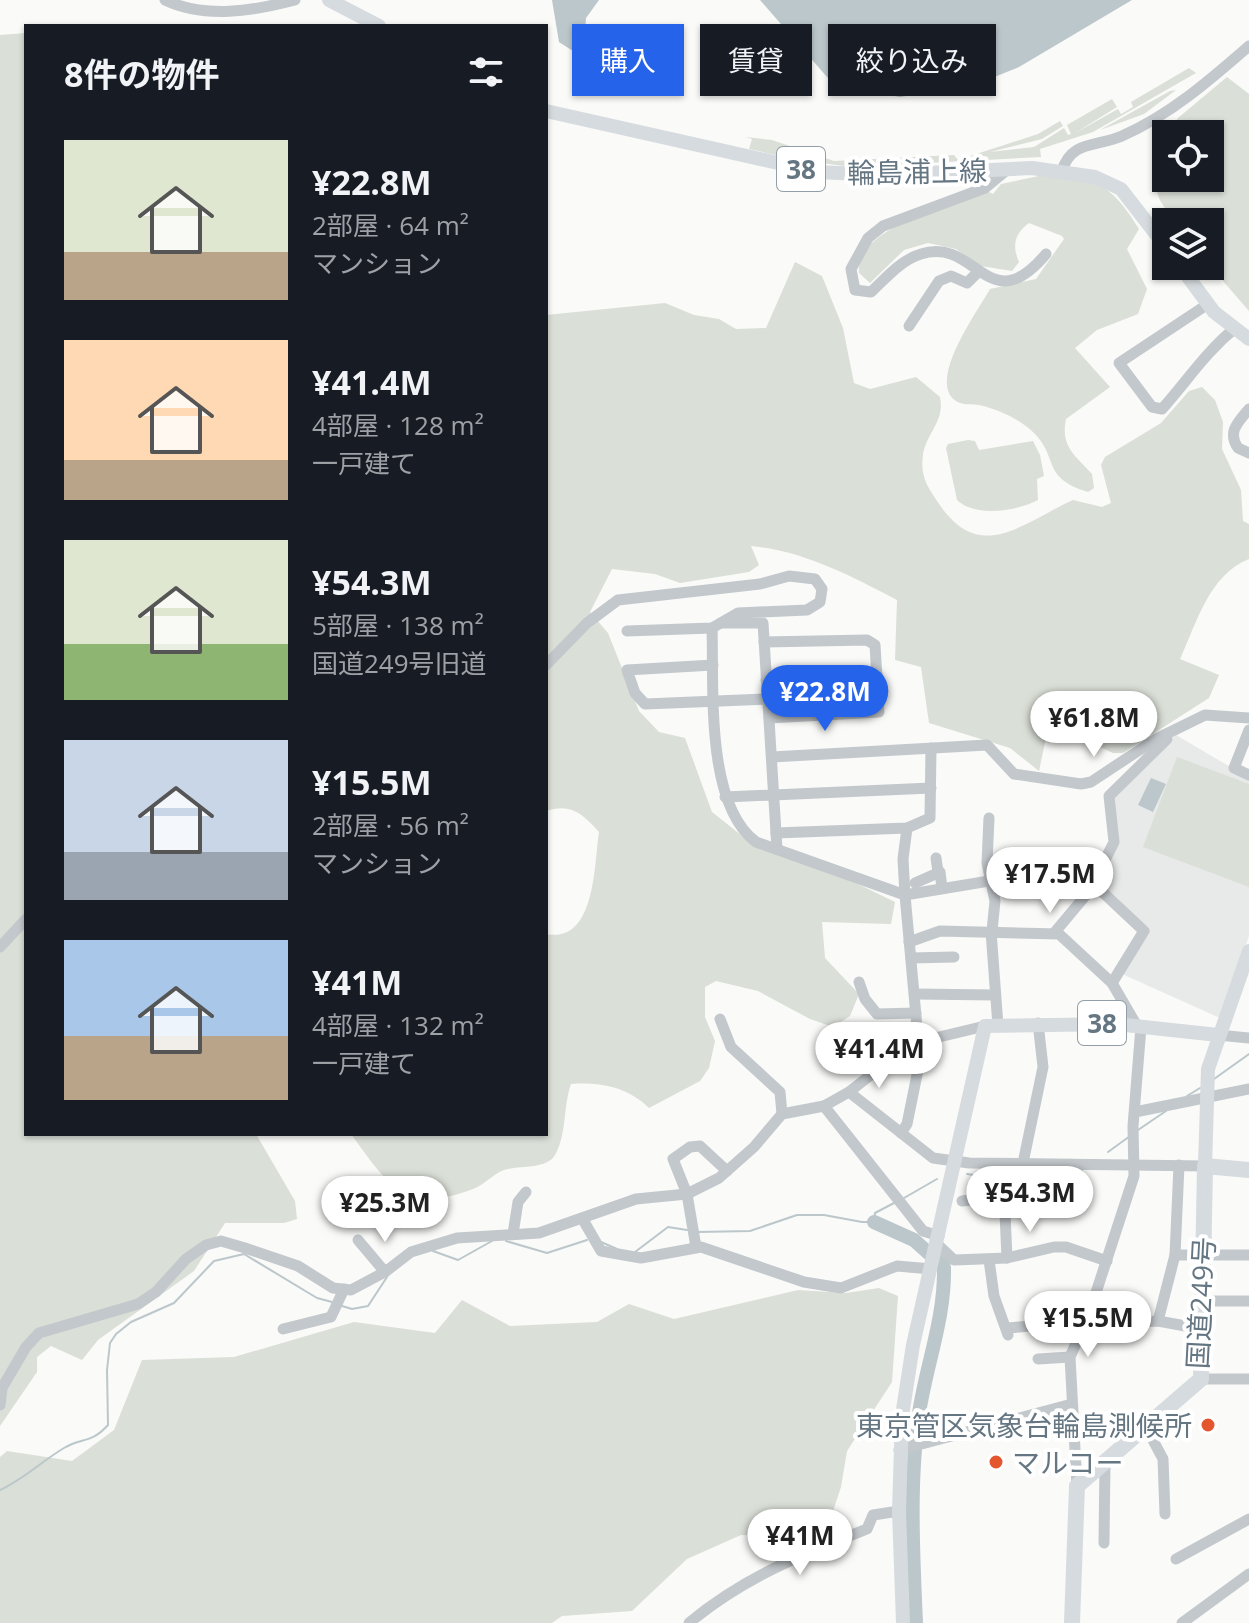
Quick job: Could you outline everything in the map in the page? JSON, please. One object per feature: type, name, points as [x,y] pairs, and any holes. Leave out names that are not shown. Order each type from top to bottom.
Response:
[{"type":"highway","points":[[1205,1166],[1249,1170]]},
{"type":"highway","name":"国道249号","points":[[1077,1486],[1201,1379],[1205,1166]]},
{"type":"highway","points":[[1072,1623],[1077,1486]]},
{"type":"main road","points":[[329,0],[375,24]]},
{"type":"main road","name":"輪島浦上線","points":[[548,111],[818,172],[881,175],[1008,169],[1062,171],[1117,185],[1152,229]]},
{"type":"main road","points":[[1190,280],[1208,304],[1249,339]]},
{"type":"main road","points":[[1205,1166],[1208,1069],[1248,957]]},
{"type":"main road","name":"38","points":[[991,1026],[1038,1023],[1139,1026],[1218,1035]]},
{"type":"main road","points":[[903,1623],[899,1511],[913,1345],[955,1161],[991,1026]]},
{"type":"street","points":[[165,0],[186,10],[240,10],[295,0]]},
{"type":"street","points":[[1062,171],[1069,154],[1077,147],[1118,138],[1140,127],[1177,105],[1249,46]]},
{"type":"street","points":[[1008,169],[985,188],[883,226],[863,245],[851,276],[855,290],[871,292],[905,261],[932,251],[952,253],[995,281],[1014,282],[1032,271],[1046,254]]},
{"type":"street","points":[[909,326],[939,281],[951,276],[967,283],[978,272]]},
{"type":"street","points":[[1208,304],[1119,363],[1152,407],[1162,409],[1191,377],[1207,351],[1235,328]]},
{"type":"street","points":[[1249,409],[1235,425],[1233,434],[1238,448],[1249,453]]},
{"type":"street","points":[[548,663],[587,623],[618,600],[760,584],[799,575],[815,579],[822,589],[820,602],[807,610],[738,613],[716,626]]},
{"type":"street","points":[[627,631],[763,623],[777,849]]},
{"type":"street","points":[[716,626],[713,665],[725,797],[742,832],[756,842],[905,895],[989,881]]},
{"type":"street","points":[[764,642],[867,640],[875,645],[877,674],[879,712],[769,718]]},
{"type":"street","points":[[713,665],[627,670],[635,693],[645,704],[767,699]]},
{"type":"street","points":[[766,680],[877,674]]},
{"type":"street","points":[[772,757],[987,745],[1014,774],[1081,784],[1091,782],[1171,731],[1205,715],[1249,718]]},
{"type":"street","points":[[1249,730],[1234,766],[1249,775]]},
{"type":"street","points":[[1055,932],[1096,879],[1114,842],[1110,792],[1171,731]]},
{"type":"street","points":[[776,833],[907,828],[930,818],[931,748]]},
{"type":"street","points":[[725,797],[931,788]]},
{"type":"street","points":[[0,1405],[2,1388],[26,1347],[39,1333],[138,1304],[156,1292],[186,1259],[206,1245],[221,1241],[280,1258],[333,1288],[351,1290],[385,1272],[411,1252],[438,1243],[457,1238],[539,1233],[636,1199],[687,1194],[727,1171],[754,1147],[782,1114],[824,1106],[849,1092],[910,1044],[991,1026],[995,995],[992,931],[995,901],[989,881],[989,818]]},
{"type":"street","points":[[901,1133],[907,1124],[920,1060],[905,895],[903,859],[907,828]]},
{"type":"street","points":[[1046,853],[1096,879],[1144,931],[1112,983]]},
{"type":"street","points":[[936,858],[942,888]]},
{"type":"street","points":[[915,883],[938,872]]},
{"type":"street","points":[[0,947],[24,921]]},
{"type":"street","points":[[909,942],[940,931],[1055,932],[1112,983],[1139,1026],[1133,1133],[1134,1176],[1090,1311],[1070,1357],[1077,1486]]},
{"type":"street","points":[[911,958],[954,957]]},
{"type":"street","points":[[859,982],[865,999],[877,1014],[916,1013]]},
{"type":"street","points":[[915,994],[995,995]]},
{"type":"street","points":[[720,1019],[731,1047],[780,1092],[782,1114]]},
{"type":"street","points":[[1023,1163],[1043,1067],[1038,1023]]},
{"type":"street","points":[[1218,1035],[1249,1038]]},
{"type":"street","points":[[1135,1112],[1249,1089]]},
{"type":"street","points":[[849,1092],[933,1158],[1205,1166]]},
{"type":"street","points":[[824,1106],[899,1203],[954,1260],[1007,1258],[1048,1247],[1066,1247],[1107,1261]]},
{"type":"street","points":[[696,1247],[687,1194],[673,1159],[690,1147],[700,1146],[727,1171]]},
{"type":"street","points":[[1158,1321],[1175,1255],[1179,1165]]},
{"type":"street","points":[[513,1234],[518,1202],[526,1192]]},
{"type":"street","points":[[1020,1197],[1021,1212]]},
{"type":"street","points":[[962,1201],[989,1198],[1005,1213],[1007,1258]]},
{"type":"street","points":[[1005,1213],[1049,1210]]},
{"type":"street","points":[[582,1218],[591,1239],[601,1251],[641,1258],[696,1247],[804,1282],[841,1288],[897,1266],[931,1269]]},
{"type":"street","points":[[358,1240],[378,1255],[385,1272]]},
{"type":"street","points":[[1175,1255],[1249,1255]]},
{"type":"street","points":[[989,1260],[994,1296],[1008,1331],[1031,1326]]},
{"type":"street","points":[[283,1329],[331,1317],[344,1289]]},
{"type":"street","points":[[1202,1301],[1249,1301]]},
{"type":"street","points":[[1090,1311],[1118,1323],[1158,1321],[1202,1329]]},
{"type":"street","points":[[1038,1359],[1070,1357]]},
{"type":"street","points":[[1201,1379],[1249,1379]]},
{"type":"street","points":[[904,1448],[1072,1404]]},
{"type":"street","points":[[1146,1427],[1163,1459],[1165,1514]]},
{"type":"street","points":[[1104,1543],[1105,1462]]},
{"type":"street","points":[[689,1623],[734,1587],[763,1571],[867,1529],[873,1515],[899,1511]]},
{"type":"street","points":[[1176,1559],[1249,1519]]},
{"type":"street","points":[[1182,1623],[1249,1574]]},
{"type":"shaded area","points":[[552,0],[599,0],[586,18],[586,24],[572,24],[572,50],[559,42]]},
{"type":"shaded area","points":[[760,0],[1132,0],[1019,67],[996,76],[996,24],[828,24],[828,78],[812,60],[812,24],[781,24]]},
{"type":"shaded area","points":[[24,33],[24,1136],[257,1136],[295,1201],[297,1219],[284,1223],[225,1223],[194,1271],[98,1340],[82,1360],[51,1346],[37,1357],[37,1372],[0,1426],[0,35]]},
{"type":"shaded area","points":[[1189,68],[1196,73],[1093,132],[1040,149],[1041,157],[852,167],[798,160],[749,149],[752,139],[745,137],[772,140],[834,161],[954,155],[958,160],[1038,134],[1060,121],[1063,126],[1042,139],[990,152],[1034,147],[1064,128],[1068,135],[1071,134],[1067,125],[1112,99],[1117,107],[1075,133],[1118,109],[1121,114],[1133,107],[1131,102]]},
{"type":"shaded area","points":[[1227,77],[1249,94],[1249,311],[1222,280],[1224,208],[1166,208],[1158,196],[1157,192],[1224,192],[1224,120],[1178,118]]},
{"type":"shaded area","points":[[1176,90],[1144,114],[1100,130],[1170,91]]},
{"type":"shaded area","points":[[1039,176],[1074,178],[1099,185],[1119,201],[1139,229],[1127,249],[1147,289],[1138,314],[1097,330],[1075,348],[1110,387],[1066,419],[1067,444],[1092,474],[1094,488],[1088,492],[1063,480],[1041,441],[1027,427],[994,409],[960,403],[950,394],[947,381],[957,347],[990,289],[1036,279],[1064,239],[1062,236],[1029,223],[1017,236],[1015,246],[1019,262],[1012,271],[981,266],[956,249],[928,243],[904,250],[870,283],[859,273],[862,257],[872,243],[908,220],[987,191],[993,194],[1001,184]]},
{"type":"shaded area","points":[[795,262],[822,276],[843,328],[854,383],[870,389],[916,377],[940,397],[938,420],[923,454],[924,475],[939,504],[955,522],[970,532],[986,536],[1003,534],[1073,500],[1102,507],[1111,503],[1101,465],[1105,457],[1161,423],[1189,391],[1202,387],[1215,400],[1223,422],[1222,449],[1241,490],[1243,521],[1249,524],[1249,559],[1235,566],[1214,588],[1180,659],[1219,675],[1209,698],[1123,753],[1113,753],[1049,723],[1039,771],[1010,748],[929,723],[921,667],[895,660],[897,600],[845,574],[790,553],[751,546],[759,565],[749,572],[680,583],[655,574],[612,569],[590,612],[608,633],[639,711],[659,732],[685,738],[712,812],[751,843],[829,870],[895,902],[891,924],[822,922],[825,958],[859,994],[850,1016],[833,1027],[810,1019],[758,991],[716,981],[705,987],[705,1017],[715,1041],[709,1068],[700,1081],[649,1108],[632,1095],[613,1087],[571,1084],[559,1147],[551,1160],[504,1170],[477,1187],[450,1196],[431,1199],[415,1197],[388,1181],[353,1136],[548,1136],[548,934],[562,934],[575,927],[583,915],[593,881],[599,832],[576,811],[562,808],[548,811],[548,315],[665,303],[694,315],[719,319],[736,329],[766,328]]},
{"type":"shaded area","points":[[975,441],[979,450],[1033,441],[1040,455],[1044,476],[1037,479],[1038,500],[1019,507],[985,511],[965,506],[957,500],[946,448],[948,444]]},
{"type":"shaded area","points":[[1176,735],[1249,778],[1249,936],[1220,1018],[1122,974],[1149,934],[1100,888],[1100,880],[1117,842],[1114,792]]},
{"type":"shaded area","points":[[1177,757],[1249,784],[1249,887],[1143,847]]},
{"type":"shaded area","points":[[1151,778],[1166,784],[1153,812],[1138,805]]},
{"type":"shaded area","points":[[879,1288],[898,1296],[892,1382],[847,1451],[841,1487],[828,1526],[788,1537],[741,1535],[687,1559],[632,1611],[562,1616],[552,1623],[0,1623],[0,1457],[7,1451],[72,1461],[114,1430],[142,1360],[234,1357],[354,1322],[435,1333],[462,1300],[510,1326],[597,1322],[629,1304],[674,1319],[798,1290],[846,1293]]},
{"type":"waterway","points":[[1214,1079],[1249,1054]]},
{"type":"waterway","points":[[1187,1096],[1200,1088]]},
{"type":"waterway","points":[[1138,1130],[1166,1111]]},
{"type":"waterway","points":[[1108,1152],[1130,1136]]},
{"type":"waterway","points":[[1063,1183],[1082,1170]]},
{"type":"waterway","points":[[967,1174],[1013,1187],[1028,1187]]},
{"type":"waterway","points":[[904,1198],[937,1179]]},
{"type":"waterway","points":[[698,1232],[750,1231],[797,1215],[824,1215],[874,1222],[875,1213],[894,1203]]},
{"type":"waterway","points":[[874,1222],[914,1240],[944,1267],[942,1304],[922,1394],[916,1439],[913,1518],[916,1623]]},
{"type":"waterway","points":[[635,1252],[668,1227],[687,1230]]},
{"type":"waterway","points":[[506,1241],[547,1253],[587,1240]]},
{"type":"waterway","points":[[433,1251],[458,1260],[492,1241]]},
{"type":"waterway","points":[[601,1242],[617,1249]]},
{"type":"waterway","points":[[0,1490],[64,1448],[91,1438],[108,1425],[110,1343],[131,1322],[174,1303],[214,1261],[244,1254],[317,1298],[332,1302]]},
{"type":"waterway","points":[[342,1306],[352,1309],[368,1306],[387,1277]]},
{"type":"place","name":"東京管区気象台輪島測候所","points":[[1208,1425]]},
{"type":"place","name":"マルコー","points":[[996,1462]]}]
